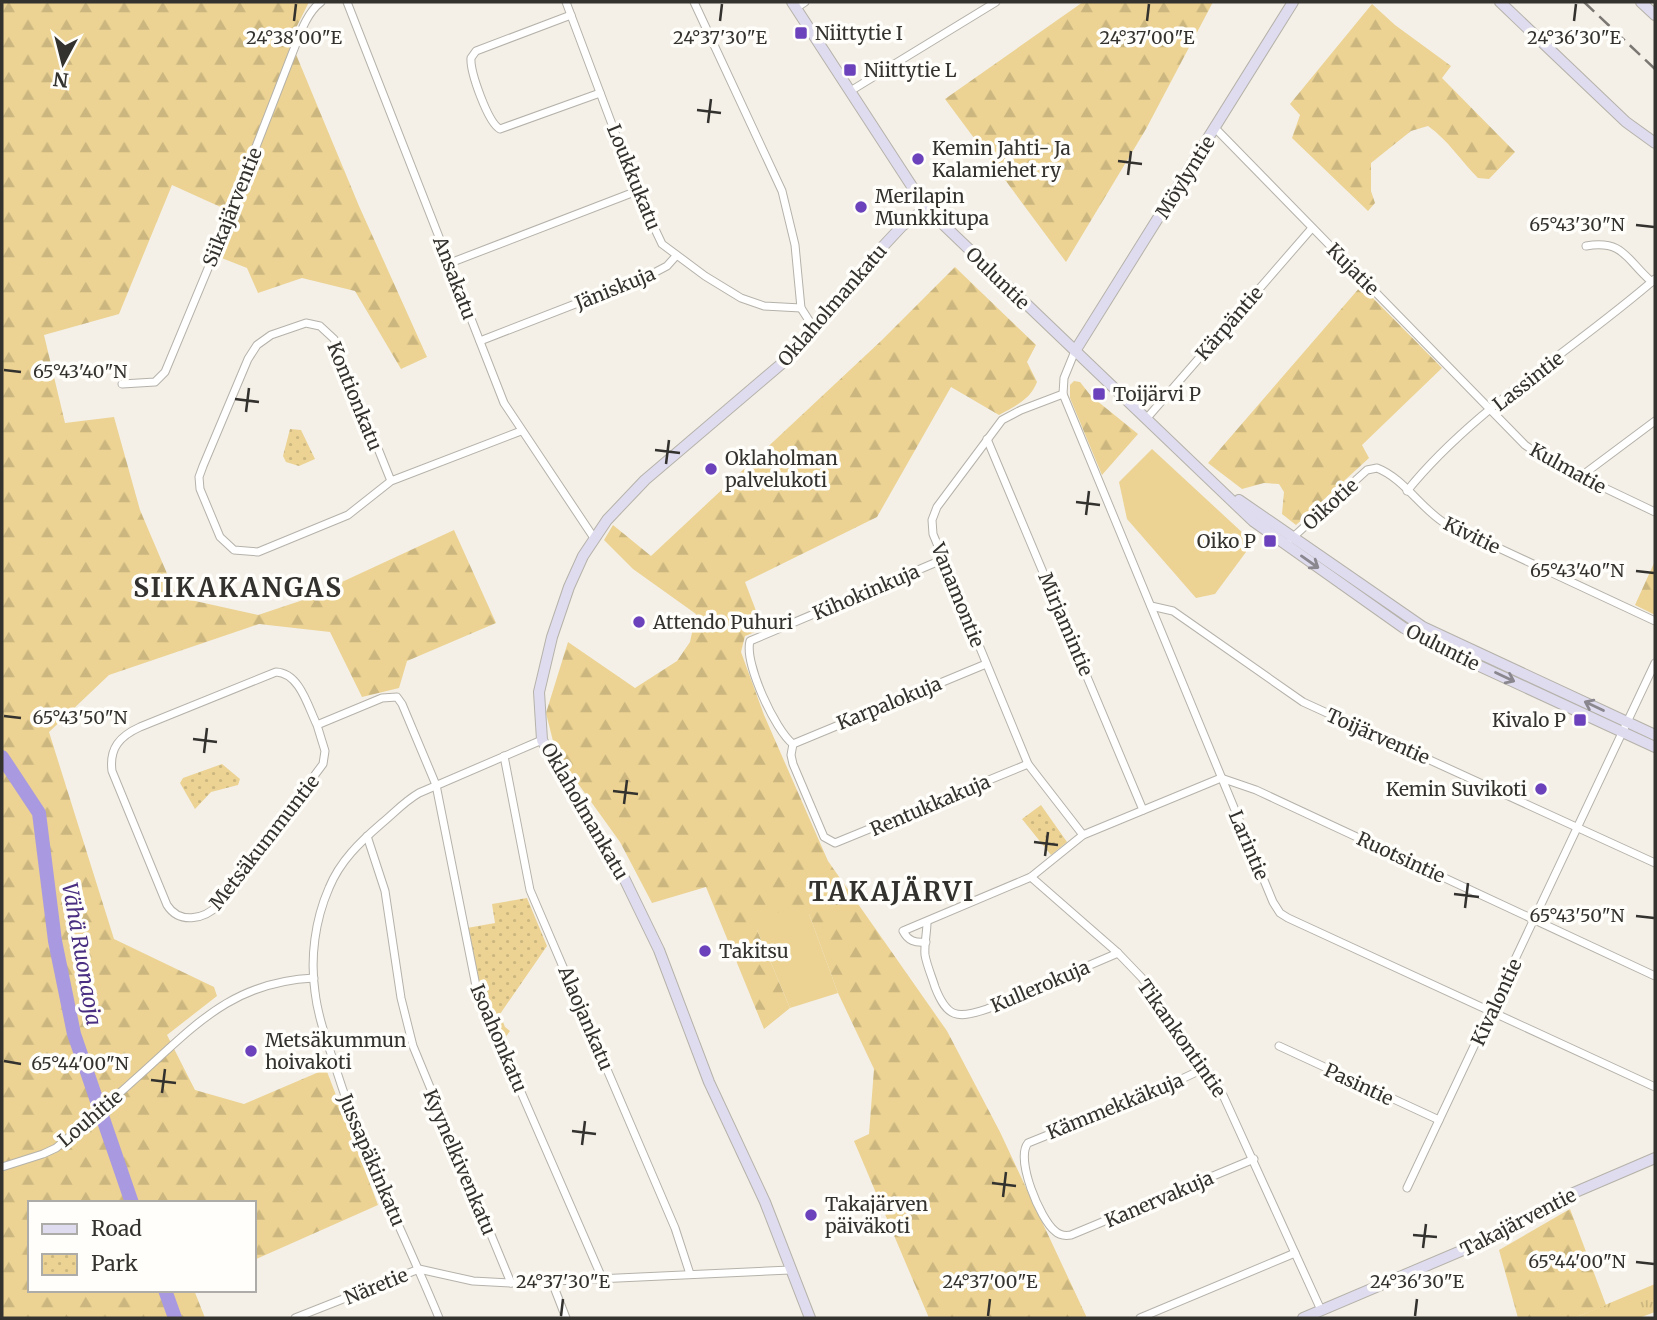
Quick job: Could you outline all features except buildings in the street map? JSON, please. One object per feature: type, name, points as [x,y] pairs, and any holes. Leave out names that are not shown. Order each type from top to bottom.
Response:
[{"type":"street","name":"Siikajärventie","points":[[122,384],[155,382],[167,367],[299,36],[316,5],[321,2]]},
{"type":"street","name":"Ansakatu","points":[[347,2],[504,403],[594,538]]},
{"type":"street","name":"Loukkukatu","points":[[566,2],[637,191],[658,238],[676,256],[726,290],[749,302],[764,306],[801,308]]},
{"type":"street","points":[[694,2],[782,191],[795,245],[801,308],[815,330]]},
{"type":"street","points":[[852,90],[996,2]]},
{"type":"street","name":"Möylyntie","points":[[1075,351],[1293,2]]},
{"type":"street","points":[[1500,2],[1626,122],[1655,143]]},
{"type":"street","points":[[1641,2],[1655,15]]},
{"type":"street","name":"Ouluntie","points":[[798,4],[926,208],[1219,488],[1290,541],[1424,627],[1626,727],[1655,747]]},
{"type":"street","points":[[571,15],[473,53],[471,68],[490,120],[498,128],[507,128],[600,93]]},
{"type":"street","name":"Kujatie","points":[[1215,128],[1492,409]]},
{"type":"street","points":[[450,263],[637,191]]},
{"type":"street","name":"Oklaholmankatu","points":[[810,1318],[762,1195],[709,1082],[660,950],[625,880],[578,806],[542,740],[539,708],[543,667],[569,587],[594,538],[619,506],[645,480],[793,354],[874,256],[902,226],[926,208]]},
{"type":"street","name":"Kärpäntie","points":[[1147,418],[1312,228]]},
{"type":"street","points":[[1586,246],[1605,244],[1620,250],[1654,280]]},
{"type":"street","name":"Jäniskuja","points":[[480,341],[650,275],[667,266],[676,256]]},
{"type":"street","name":"Lassintie","points":[[1407,491],[1436,460],[1492,409],[1654,280]]},
{"type":"street","name":"Kontionkatu","points":[[391,481],[334,339],[325,329],[306,323],[271,335],[254,350],[203,466],[199,481],[201,495],[223,542],[234,550],[249,553],[264,551],[340,519],[391,481],[521,431]]},
{"type":"street","points":[[1063,394],[1064,378],[1075,351]]},
{"type":"street","name":"Vanamontie","points":[[1063,394],[1013,413],[1002,420],[933,516],[933,534],[1028,764],[1083,835]]},
{"type":"street","name":"Larintie","points":[[1063,394],[1273,902],[1283,916],[1655,1087]]},
{"type":"street","name":"Kulmatie","points":[[1492,409],[1525,444],[1549,461],[1655,512]]},
{"type":"street","points":[[1580,477],[1655,421]]},
{"type":"street","name":"Mirjamintie","points":[[987,439],[1143,810]]},
{"type":"street","name":"Kivitie","points":[[1377,468],[1443,522],[1655,621]]},
{"type":"street","name":"Oikotie","points":[[1290,541],[1367,470],[1377,468]]},
{"type":"street","name":"Kihokinkuja","points":[[793,744],[786,738],[770,712],[749,655],[750,641],[944,559]]},
{"type":"street","name":"Toijärventie","points":[[1151,606],[1173,611],[1311,706],[1655,863]]},
{"type":"street","name":"Kivalontie","points":[[1407,1188],[1655,663]]},
{"type":"street","name":"Karpalokuja","points":[[793,744],[986,664]]},
{"type":"street","name":"Metsäkummuntie","points":[[276,672],[284,673],[293,679],[317,725],[325,755],[316,776],[211,912],[204,916],[187,918],[174,913],[167,905],[112,771],[112,754],[118,741],[129,732],[276,672]]},
{"type":"street","points":[[317,725],[382,698],[397,697],[436,785]]},
{"type":"street","name":"Ouluntie","points":[[1626,727],[1655,735]]},
{"type":"street","name":"Jussapäkinkatu","points":[[439,1318],[350,1113],[319,1014],[314,978],[316,933],[329,888],[349,855],[412,797],[542,740]]},
{"type":"street","name":"Rentukkakuja","points":[[793,744],[792,761],[822,835],[832,843],[1028,764]]},
{"type":"street","name":"Alaojankatu","points":[[504,756],[530,890],[675,1228],[690,1274]]},
{"type":"street","points":[[927,922],[926,942],[909,940],[903,931],[1031,877],[1083,835],[1221,778]]},
{"type":"street","name":"Ruotsintie","points":[[1221,778],[1256,790],[1655,976]]},
{"type":"street","name":"Isoahonkatu","points":[[436,785],[477,991],[601,1278]]},
{"type":"street","name":"Kyynelkivenkatu","points":[[367,836],[385,891],[401,998],[412,1046],[511,1283]]},
{"type":"street","name":"Tikankontintie","points":[[1031,877],[1118,953],[1153,991],[1188,1047],[1217,1082],[1323,1314]]},
{"type":"street","name":"Kullerokuja","points":[[926,942],[926,960],[940,999],[951,1013],[961,1015],[986,1009],[1118,953]]},
{"type":"street","name":"Louhitie","points":[[2,1167],[56,1148],[176,1040],[216,1009],[274,982],[314,978]]},
{"type":"street","name":"Pasintie","points":[[1279,1046],[1439,1120]]},
{"type":"street","name":"Kämmekkäkuja","points":[[1064,1236],[1051,1228],[1032,1190],[1025,1164],[1025,1146],[1040,1136],[1117,1107],[1205,1068]]},
{"type":"street","name":"Takajärventie","points":[[1303,1318],[1323,1314],[1475,1245],[1571,1194],[1655,1158]]},
{"type":"street","name":"Kanervakuja","points":[[1064,1236],[1254,1159]]},
{"type":"street","points":[[1140,1318],[1295,1253]]},
{"type":"street","points":[[419,1269],[473,1281],[511,1283],[790,1270]]},
{"type":"street","name":"Näretie","points":[[295,1318],[419,1269]]},
{"type":"street","points":[[552,1282],[566,1318]]},
{"type":"green space","points":[[2,2],[309,2],[290,40],[359,206],[427,357],[401,369],[355,291],[302,278],[258,293],[247,268],[209,253],[225,209],[172,185],[119,314],[44,335],[65,423],[114,417],[140,510],[177,597],[258,615],[303,600],[454,530],[496,623],[407,661],[399,688],[362,697],[330,632],[259,624],[109,675],[49,732],[114,939],[214,987],[217,996],[167,1035],[195,1090],[244,1104],[326,1069],[378,1205],[256,1259],[256,1201],[28,1201],[28,1292],[195,1292],[205,1318],[2,1318]]},
{"type":"green space","points":[[1083,2],[1213,2],[1146,129],[1066,262],[945,99]]},
{"type":"green space","points":[[1372,4],[1395,25],[1451,66],[1442,78],[1515,152],[1489,179],[1478,178],[1428,126],[1411,131],[1371,163],[1371,191],[1375,203],[1368,211],[1292,138],[1300,115],[1290,104]]},
{"type":"green space","points":[[955,267],[1036,345],[1027,362],[1037,382],[1034,388],[1021,402],[999,415],[951,387],[877,517],[745,582],[763,629],[745,636],[741,652],[764,715],[828,861],[947,1031],[1000,1132],[1087,1318],[929,1318],[854,1141],[869,1134],[874,1069],[838,993],[809,914],[757,930],[790,1008],[764,1029],[706,887],[652,903],[620,842],[556,753],[546,713],[568,642],[635,688],[677,661],[690,642],[696,614],[633,569],[604,540],[613,525],[651,556],[882,340]]},
{"type":"green space","points":[[1361,286],[1442,368],[1362,445],[1369,458],[1296,525],[1282,514],[1284,492],[1279,484],[1264,483],[1242,489],[1208,463]]},
{"type":"green space","points":[[1074,381],[1080,382],[1091,396],[1138,434],[1102,475],[1070,398],[1070,385]]},
{"type":"green space","points":[[290,429],[301,430],[315,459],[299,466],[286,462],[283,456]]},
{"type":"green space","points":[[1152,449],[1245,535],[1246,552],[1215,594],[1196,598],[1127,519],[1119,482]]},
{"type":"green space","points":[[1655,561],[1655,615],[1635,605]]},
{"type":"green space","points":[[222,764],[240,779],[238,785],[211,792],[195,809],[180,783],[183,778]]},
{"type":"green space","points":[[1041,805],[1067,842],[1051,855],[1022,819]]},
{"type":"green space","points":[[527,898],[547,946],[500,1014],[505,1027],[510,1031],[504,1039],[488,1011],[478,984],[467,928],[495,923],[492,904]]},
{"type":"green space","points":[[792,906],[809,914],[838,993],[790,1008],[757,930],[760,921]]},
{"type":"green space","points":[[1570,1209],[1606,1305],[1574,1318],[1518,1318],[1499,1250]]},
{"type":"green space","points":[[1655,1284],[1655,1312],[1639,1318],[1574,1318]]},
{"type":"waterway","name":"Vähä Ruonaoja","points":[[2,757],[39,813],[55,941],[74,1034],[131,1201]]},
{"type":"waterway","name":"Vähä Ruonaoja","points":[[166,1292],[175,1318]]},
{"type":"railway","points":[[1584,2],[1655,69]]},
{"type":"place","name":"Niittytie I","points":[[801,33]]},
{"type":"place","name":"Niittytie L","points":[[850,70]]},
{"type":"place","name":"Kemin Jahti- Ja Kalamiehet ry","points":[[918,159]]},
{"type":"place","name":"Merilapin Munkkitupa","points":[[861,207]]},
{"type":"place","name":"Toijärvi P","points":[[1099,394]]},
{"type":"place","name":"Oklaholman palvelukoti","points":[[711,469]]},
{"type":"place","name":"Oiko P","points":[[1270,541]]},
{"type":"place","name":"Attendo Puhuri","points":[[639,622]]},
{"type":"place","name":"Kivalo P","points":[[1580,720]]},
{"type":"place","name":"Kemin Suvikoti","points":[[1541,789]]},
{"type":"place","name":"Takitsu","points":[[705,951]]},
{"type":"place","name":"Metsäkummun hoivakoti","points":[[251,1051]]},
{"type":"place","name":"Takajärven päiväkoti","points":[[811,1215]]},
{"type":"district","name":"SIIKAKANGAS","points":[[238,587]]},
{"type":"district","name":"TAKAJÄRVI","points":[[892,891]]}]
